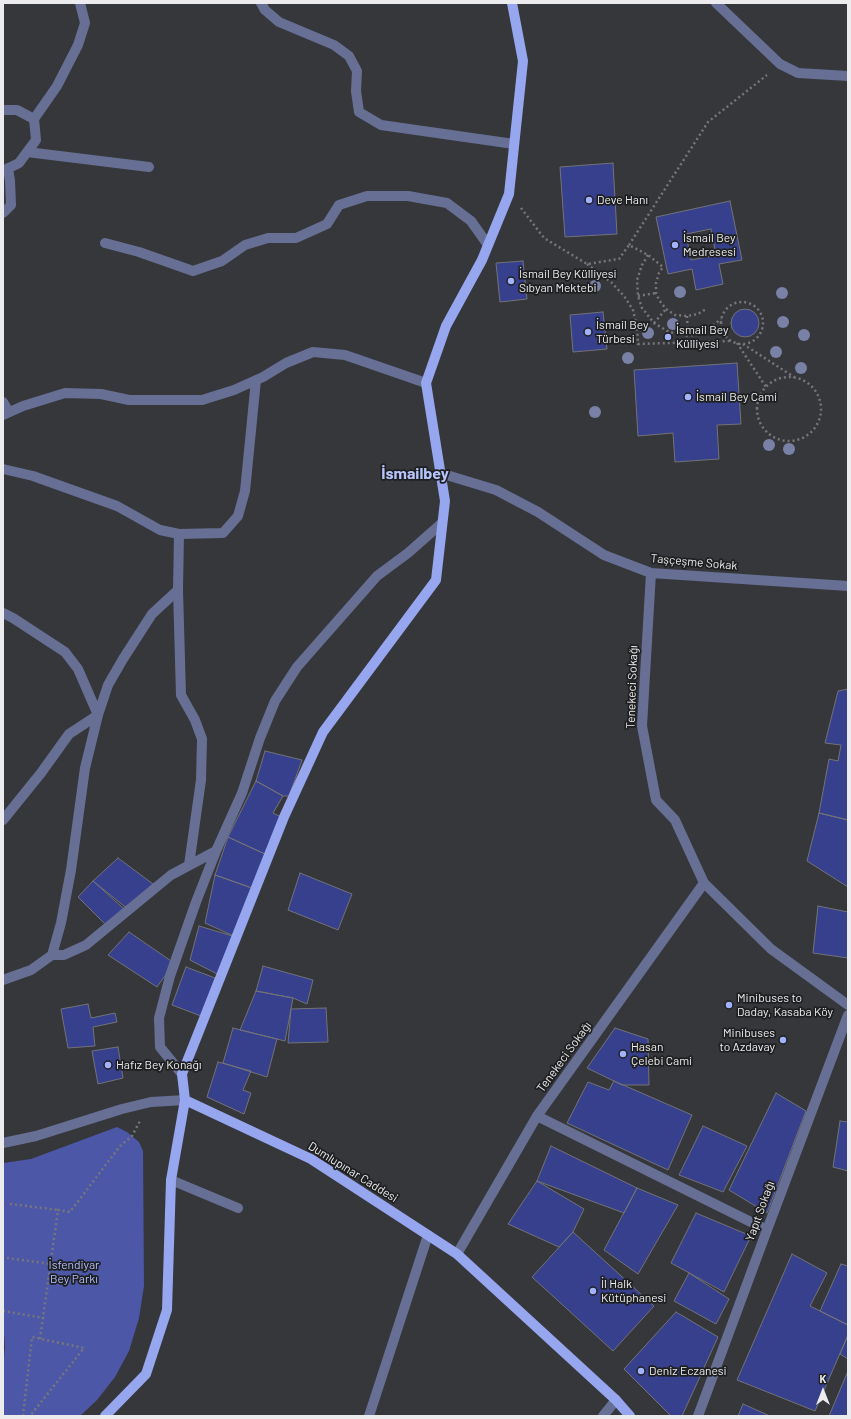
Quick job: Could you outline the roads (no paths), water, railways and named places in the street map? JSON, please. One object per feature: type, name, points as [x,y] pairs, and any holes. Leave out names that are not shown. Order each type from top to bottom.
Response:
[{"type":"main road","points":[[105,1416],[146,1374],[167,1310],[171,1180],[185,1100],[182,1074],[284,817],[323,732],[436,580],[445,501],[426,384],[446,326],[482,260],[509,194],[523,61],[512,3]]},
{"type":"main road","name":"Dumlupınar Caddesi","points":[[185,1100],[311,1159],[457,1254],[616,1400],[630,1416]]},
{"type":"street","points":[[3,213],[11,205],[10,181],[5,170],[19,163],[36,140],[34,119],[57,86],[78,46],[85,23],[80,3]]},
{"type":"street","points":[[261,3],[265,10],[279,22],[334,46],[350,56],[357,71],[356,91],[359,112],[382,125],[514,144]]},
{"type":"street","points":[[716,3],[780,64],[798,73],[848,76]]},
{"type":"street","points":[[3,110],[17,110],[34,119]]},
{"type":"street","points":[[27,152],[149,167]]},
{"type":"street","points":[[105,243],[139,252],[193,271],[222,261],[245,245],[268,238],[296,238],[327,224],[339,205],[367,196],[408,196],[447,203],[471,221],[488,245]]},
{"type":"street","points":[[3,402],[6,414],[23,406],[65,393],[101,394],[129,400],[202,400],[234,390],[256,380],[286,363],[313,352],[345,355],[426,384]]},
{"type":"street","points":[[3,469],[33,476],[117,506],[160,530],[179,534],[223,533],[238,516],[246,491],[256,380]]},
{"type":"street","name":"Taşçeşme Sokak","points":[[440,473],[496,490],[538,512],[604,555],[651,573],[848,586]]},
{"type":"street","points":[[182,1074],[160,1047],[159,1018],[170,976],[196,902],[216,851],[242,793],[260,738],[275,701],[297,667],[377,576],[408,553],[442,524]]},
{"type":"street","points":[[179,534],[178,590],[181,695],[195,720],[202,739],[201,780],[189,865]]},
{"type":"street","name":"Tenekeci Sokağı","points":[[651,573],[642,726],[656,800],[675,820],[704,883],[771,949],[848,1005]]},
{"type":"street","points":[[52,955],[61,922],[70,878],[85,768],[98,715],[108,685],[152,614],[178,590]]},
{"type":"street","points":[[3,613],[65,652],[78,669],[98,715]]},
{"type":"street","points":[[3,820],[41,773],[69,734],[98,715]]},
{"type":"street","points":[[3,980],[31,970],[52,955],[64,955],[86,945],[171,875],[216,851]]},
{"type":"street","name":"Tenekeci Sokağı","points":[[457,1254],[537,1116],[704,883]]},
{"type":"street","name":"Yapıt Sokağı","points":[[698,1416],[848,1015]]},
{"type":"street","name":"Dumlupınar Caddesi","points":[[3,1143],[36,1136],[137,1105],[151,1102],[185,1100]]},
{"type":"street","points":[[537,1116],[767,1230]]},
{"type":"street","points":[[171,1180],[238,1208]]},
{"type":"street","points":[[369,1416],[428,1235]]},
{"type":"street","points":[[603,1416],[616,1400]]},
{"type":"place","name":"Deve Hanı","points":[[589,200]]},
{"type":"place","name":"İsmail Bey Medresesi","points":[[675,245]]},
{"type":"place","name":"İsmail Bey Külliyesi Sıbyan Mektebi","points":[[511,281]]},
{"type":"place","name":"İsmail Bey Türbesi","points":[[588,332]]},
{"type":"place","name":"İsmail Bey Külliyesi","points":[[668,337]]},
{"type":"place","name":"İsmail Bey Cami","points":[[688,397]]},
{"type":"place","name":"Minibuses to Daday, Kasaba Köy","points":[[729,1005]]},
{"type":"place","name":"Minibuses to Azdavay","points":[[783,1040]]},
{"type":"place","name":"Hasan Çelebi Cami","points":[[623,1054]]},
{"type":"place","name":"Hafız Bey Konağı","points":[[108,1065]]},
{"type":"place","name":"İl Halk Kütüphanesi","points":[[593,1291]]},
{"type":"place","name":"Deniz Eczanesi","points":[[641,1371]]},
{"type":"district","name":"İsmailbey","points":[[415,474]]},
{"type":"park label","name":"İsfendiyar Bey Parkı","points":[[74,1272]]}]
